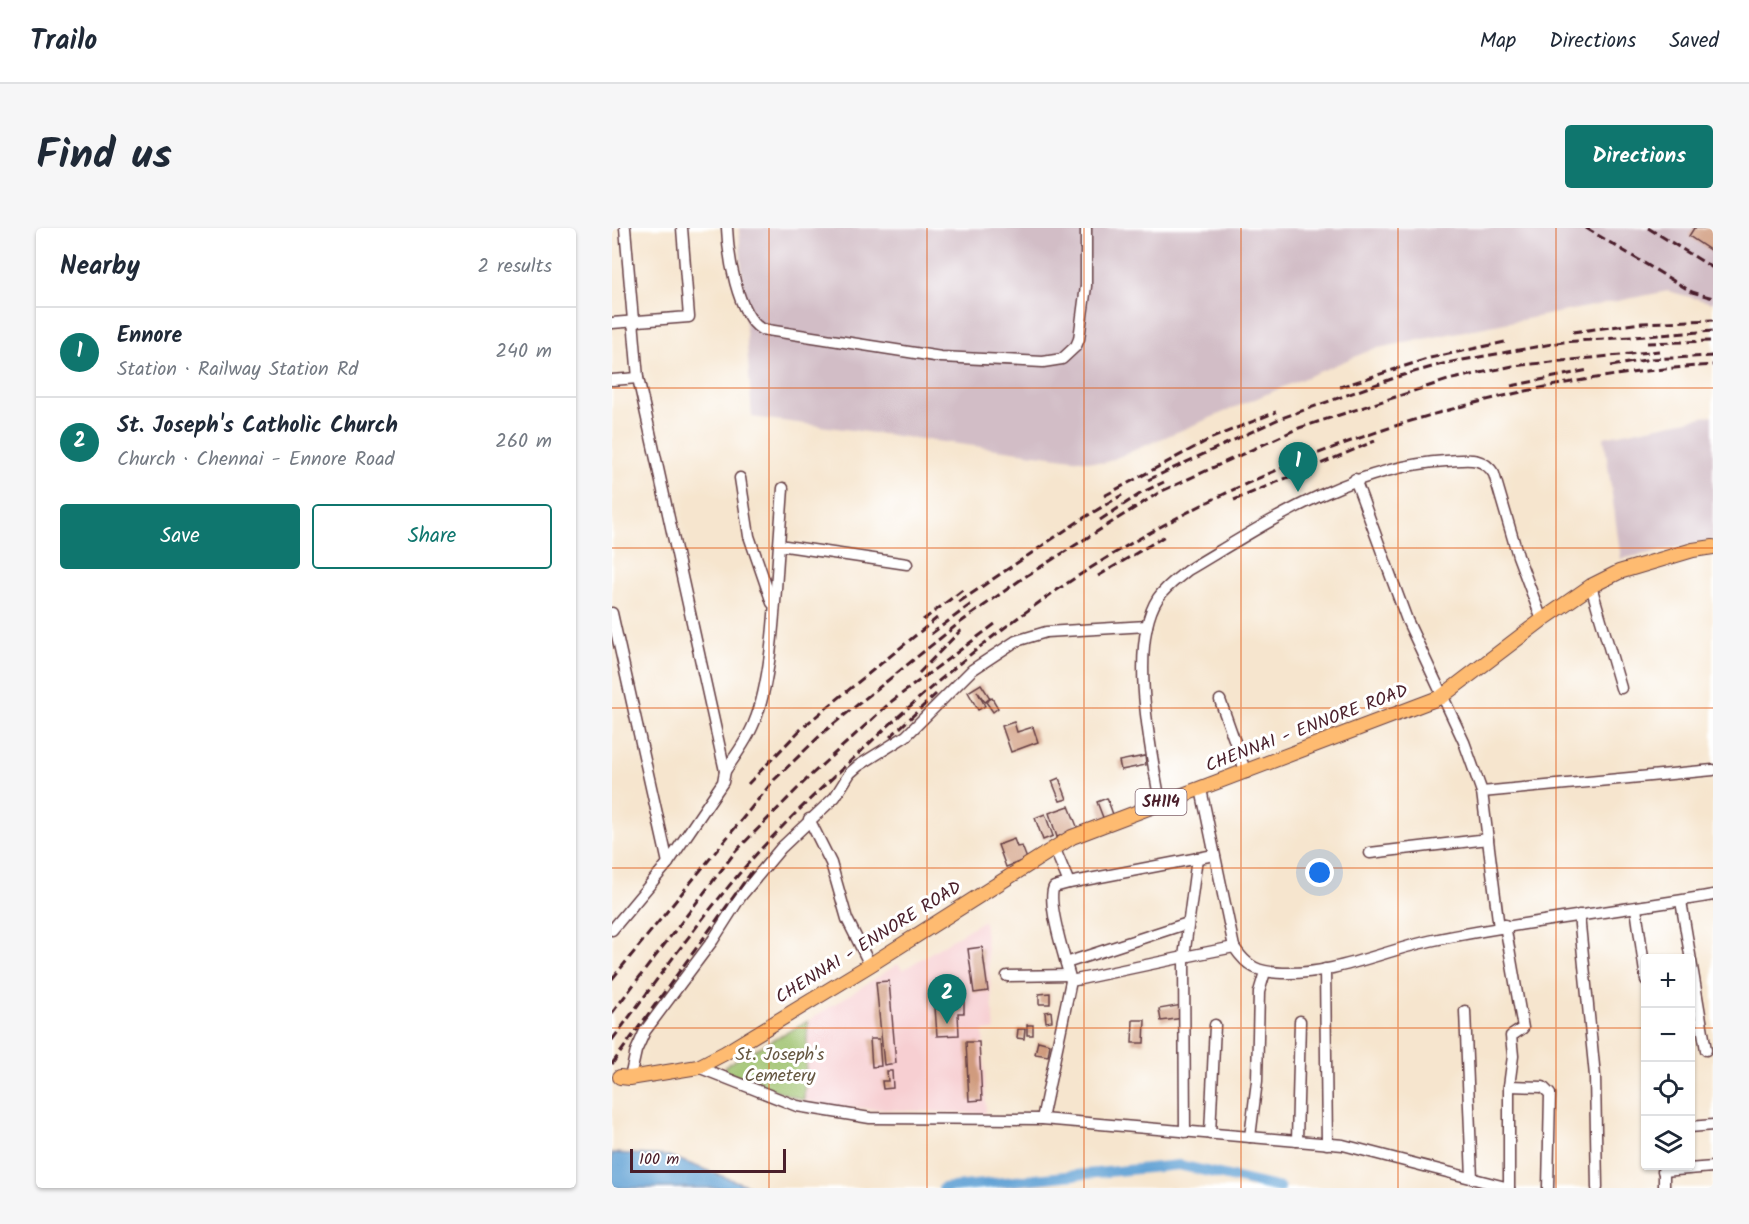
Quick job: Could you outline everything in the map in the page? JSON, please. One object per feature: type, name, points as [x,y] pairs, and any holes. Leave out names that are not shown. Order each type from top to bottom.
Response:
[{"type":"main road","name":"CHENNAI - ENNORE ROAD","points":[[625,1078],[698,1066],[725,1053],[870,965],[1072,837],[1160,802],[1246,773],[1441,697],[1542,620],[1591,586],[1619,572],[1693,550],[1713,547]]},
{"type":"street","points":[[625,228],[638,378],[725,771]]},
{"type":"street","points":[[612,322],[689,317],[682,228]]},
{"type":"street","points":[[727,228],[730,257],[742,301],[749,317],[761,329],[940,357],[1043,362],[1062,358],[1076,346],[1086,286],[1086,228]]},
{"type":"street","points":[[612,380],[638,378]]},
{"type":"street","points":[[1160,802],[1146,718],[1147,627],[1157,600],[1168,586],[1188,570],[1331,489],[1379,471],[1434,462],[1476,459],[1487,463],[1494,474],[1518,555],[1542,620]]},
{"type":"street","points":[[740,478],[749,536],[774,608]]},
{"type":"street","points":[[698,1066],[797,1106],[870,1118],[1042,1119],[1343,1145],[1509,1188],[1509,1086],[1513,1056],[1511,1036],[1523,1028],[1502,926],[1482,792],[1464,742],[1407,620],[1355,479]]},
{"type":"street","points":[[612,930],[668,863],[723,782],[725,771],[747,737],[762,698],[774,608],[783,488]]},
{"type":"street","points":[[779,545],[907,564]]},
{"type":"street","points":[[1591,586],[1621,688]]},
{"type":"street","points":[[612,613],[668,863]]},
{"type":"street","points":[[625,1078],[636,1051],[654,1018],[713,940],[741,896],[781,848],[809,819],[835,797],[850,773],[858,766],[906,736],[972,670],[993,653],[1016,640],[1046,632],[1147,627]]},
{"type":"street","points":[[1220,700],[1246,773]]},
{"type":"street","points":[[1482,792],[1713,770]]},
{"type":"street","points":[[1201,789],[1234,947],[1249,966],[1264,972],[1285,974],[1325,969],[1413,944],[1502,926],[1713,895]]},
{"type":"street","points":[[809,819],[831,862],[847,919],[870,965]]},
{"type":"street","points":[[1370,853],[1488,839]]},
{"type":"street","points":[[1054,847],[1069,883]]},
{"type":"street","points":[[1042,1119],[1070,978],[1052,893],[1054,887],[1214,855]]},
{"type":"street","points":[[1185,1132],[1184,957],[1197,858]]},
{"type":"street","points":[[1681,901],[1706,1050]]},
{"type":"street","points":[[1636,908],[1642,954]]},
{"type":"street","points":[[1579,915],[1595,1076],[1596,1188]]},
{"type":"street","points":[[1066,963],[1188,922]]},
{"type":"street","points":[[1007,976],[1070,978],[1234,947]]},
{"type":"street","points":[[1325,969],[1327,1144]]},
{"type":"street","points":[[1250,1137],[1257,1081],[1259,992],[1264,972]]},
{"type":"street","points":[[1465,1011],[1472,1178]]},
{"type":"street","points":[[1297,1142],[1300,1021]]},
{"type":"street","points":[[1210,1134],[1215,1025]]},
{"type":"street","points":[[1509,1086],[1543,1087],[1550,1094],[1548,1188]]},
{"type":"street","points":[[1695,1127],[1713,1125]]},
{"type":"street","points":[[1695,1167],[1713,1167]]},
{"type":"street","points":[[1664,1170],[1664,1188]]},
{"type":"shaded area","points":[[739,228],[1713,228],[1713,303],[1668,291],[1373,349],[1104,463],[752,417]]},
{"type":"shaded area","points":[[1713,415],[1713,540],[1621,559],[1604,437]]},
{"type":"shaded area","points":[[984,920],[995,1030],[983,1031],[986,1114],[832,1107],[804,1100],[808,1021],[898,964],[903,970]]},
{"type":"green space","name":"St. Joseph's Cemetery","points":[[808,1021],[804,1100],[726,1073],[725,1067],[728,1064]]},
{"type":"water","points":[[612,1153],[669,1156],[754,1188],[612,1188]]},
{"type":"building","points":[[1694,228],[1713,228],[1713,252],[1689,236]]},
{"type":"building","points":[[981,684],[990,698],[985,702],[977,691],[985,706],[978,710],[968,692]]},
{"type":"building","points":[[992,698],[998,708],[993,712],[986,702]]},
{"type":"building","points":[[1014,722],[1017,732],[1033,727],[1038,742],[1011,752],[1002,726]]},
{"type":"building","points":[[1145,756],[1146,765],[1121,770],[1119,761]]},
{"type":"building","points":[[1059,778],[1067,799],[1060,801],[1052,781]]},
{"type":"building","points":[[1107,798],[1114,817],[1104,820],[1097,802]]},
{"type":"building","points":[[1069,806],[1078,829],[1057,837],[1049,813]]},
{"type":"building","points":[[1045,814],[1053,836],[1043,840],[1035,818]]},
{"type":"building","points":[[1014,839],[1017,847],[1022,846],[1027,859],[1006,867],[998,845]]},
{"type":"building","points":[[982,947],[988,991],[974,993],[968,949]]},
{"type":"building","points":[[889,981],[896,1063],[884,1065],[876,982]]},
{"type":"building","points":[[956,991],[957,1001],[964,1000],[964,1013],[958,1013],[959,1035],[937,1036],[934,992]]},
{"type":"building","points":[[1050,993],[1050,1004],[1039,1004],[1039,994]]},
{"type":"building","points":[[1182,1005],[1184,1018],[1161,1021],[1159,1009]]},
{"type":"building","points":[[1051,1011],[1052,1021],[1046,1022],[1045,1012]]},
{"type":"building","points":[[1133,1020],[1145,1020],[1144,1043],[1132,1043]]},
{"type":"building","points":[[1027,1025],[1033,1025],[1033,1035],[1027,1035]]},
{"type":"building","points":[[1018,1029],[1025,1029],[1024,1039],[1017,1038]]},
{"type":"building","points":[[870,1039],[879,1039],[881,1066],[872,1067]]},
{"type":"building","points":[[1038,1041],[1050,1044],[1048,1056],[1035,1054]]},
{"type":"building","points":[[966,1042],[979,1042],[982,1100],[969,1101]]},
{"type":"building","points":[[887,1071],[892,1071],[893,1088],[883,1089],[882,1081],[888,1081]]},
{"type":"waterway","points":[[943,1188],[1179,1165],[1280,1188]]},
{"type":"railway","points":[[1586,228],[1692,292],[1713,298]]},
{"type":"railway","points":[[1648,228],[1713,268]]},
{"type":"railway","points":[[1573,332],[1642,323],[1713,320]]},
{"type":"railway","points":[[1148,480],[1279,419],[1400,376],[1446,363],[1563,342],[1713,331]]},
{"type":"railway","points":[[1647,343],[1713,341]]},
{"type":"railway","points":[[1340,387],[1430,358],[1505,342]]},
{"type":"railway","points":[[612,979],[774,780],[826,730],[958,624],[1023,578],[1160,492],[1299,428],[1448,380],[1513,366],[1659,351]]},
{"type":"railway","points":[[1611,366],[1651,359],[1713,356]]},
{"type":"railway","points":[[612,1040],[718,899],[748,863],[809,800],[900,715],[967,657],[1037,604],[1112,555],[1191,511],[1273,472],[1358,438],[1446,411],[1534,389],[1624,374],[1713,365]]},
{"type":"railway","points":[[1511,386],[1588,370]]},
{"type":"railway","points":[[1104,496],[1212,438],[1276,412]]},
{"type":"railway","points":[[1234,500],[1375,441]]},
{"type":"railway","points":[[1100,520],[1143,492],[1164,482]]},
{"type":"railway","points":[[959,602],[1082,519],[1122,495]]},
{"type":"railway","points":[[1098,576],[1165,536]]},
{"type":"railway","points":[[923,620],[964,589]]},
{"type":"railway","points":[[931,634],[974,602]]},
{"type":"railway","points":[[748,784],[803,727],[937,618]]},
{"type":"railway","points":[[612,1013],[736,851],[811,775],[892,701],[995,624]]},
{"type":"railway","points":[[919,673],[961,630]]},
{"type":"railway","points":[[890,737],[936,694]]},
{"type":"railway","points":[[612,1064],[753,870]]},
{"type":"place","name":"Ennore","points":[[1298,492]]},
{"type":"place","name":"St. Joseph's Catholic Church","points":[[947,1024]]}]
